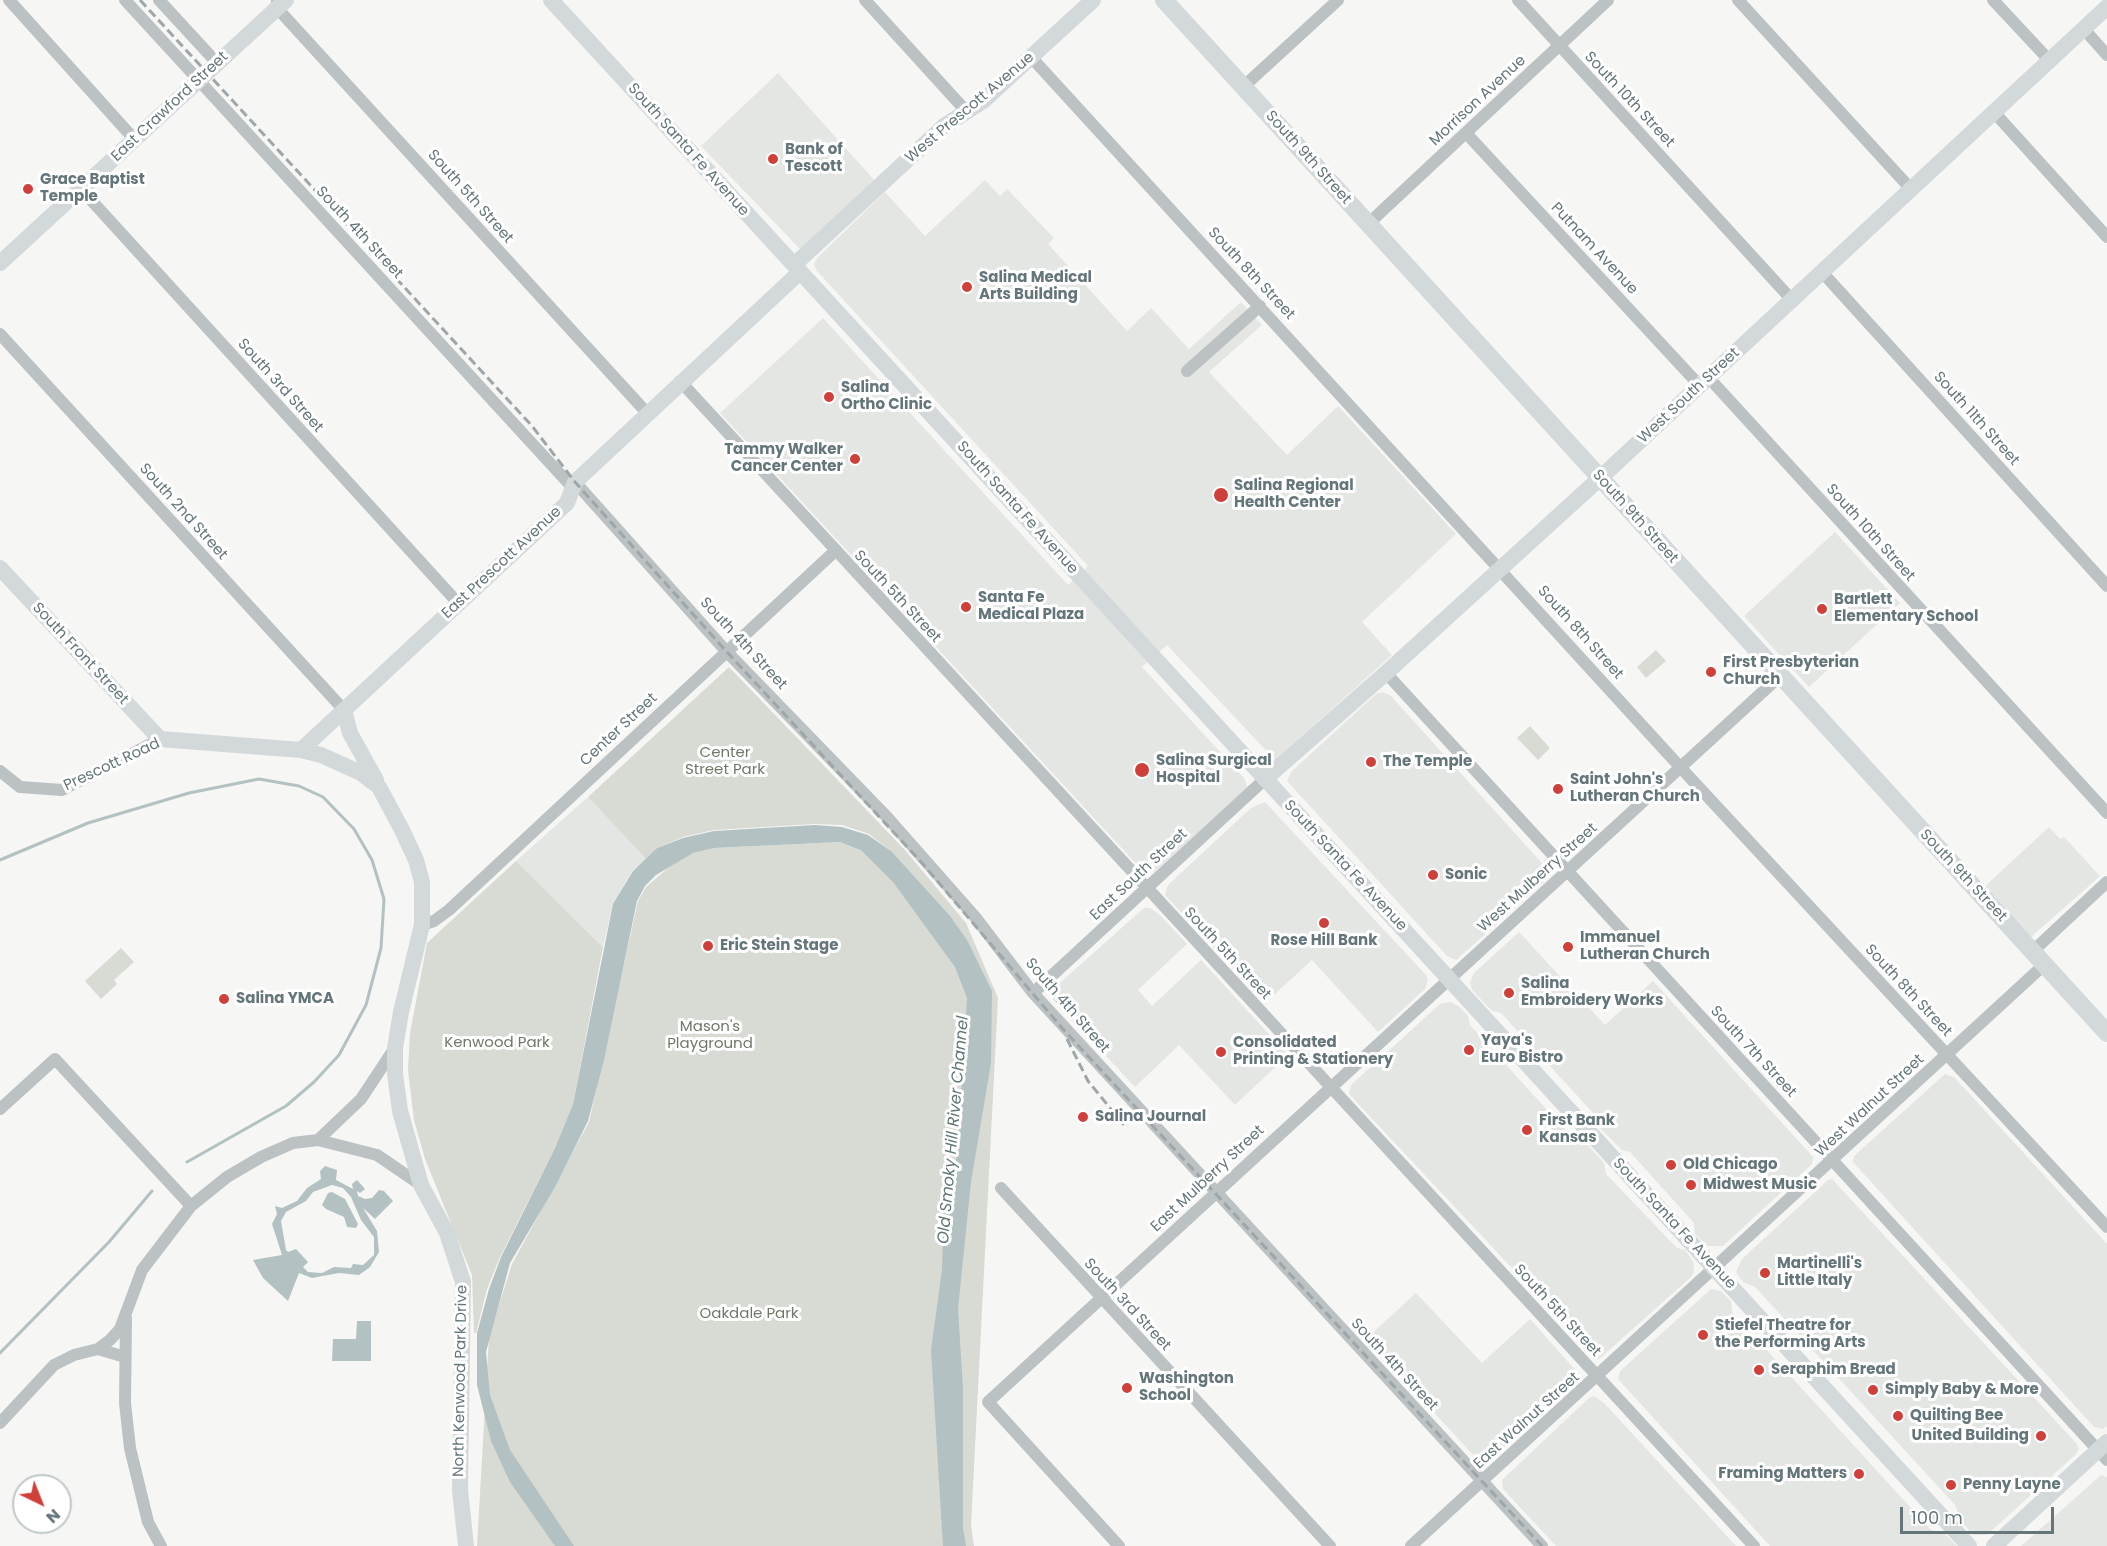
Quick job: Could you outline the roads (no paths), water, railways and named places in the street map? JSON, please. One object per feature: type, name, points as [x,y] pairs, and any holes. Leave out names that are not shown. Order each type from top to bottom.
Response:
[{"type":"main road","name":"South 9th Street","points":[[1164,0],[2107,1033]]},
{"type":"street","points":[[9,0],[134,139]]},
{"type":"street","name":"South 4th Street","points":[[125,0],[726,651],[887,817],[976,918],[1033,993],[1542,1546]]},
{"type":"street","points":[[159,0],[218,63]]},
{"type":"street","name":"South Santa Fe Avenue","points":[[551,0],[1969,1546]]},
{"type":"street","points":[[864,0],[966,111]]},
{"type":"street","name":"West Prescott Avenue","points":[[797,268],[944,126],[983,101],[1093,0]]},
{"type":"street","points":[[1243,87],[1338,0]]},
{"type":"street","name":"South 10th Street","points":[[1518,0],[1792,300]]},
{"type":"street","name":"Morrison Avenue","points":[[1368,224],[1608,0]]},
{"type":"street","points":[[1738,0],[1910,188]]},
{"type":"street","points":[[1993,0],[2049,60]]},
{"type":"street","name":"East Crawford Street","points":[[0,263],[280,3]]},
{"type":"street","name":"South 5th Street","points":[[280,3],[647,412]]},
{"type":"street","name":"West South Street","points":[[1266,779],[1599,479],[2107,7]]},
{"type":"street","points":[[2083,28],[2107,55]]},
{"type":"street","name":"South 8th Street","points":[[1031,57],[1501,568],[1681,768],[2107,1227]]},
{"type":"street","points":[[1993,111],[2107,237]]},
{"type":"street","name":"Putnam Avenue","points":[[1466,133],[1704,382]]},
{"type":"street","name":"South 3rd Street","points":[[81,189],[458,603]]},
{"type":"street","name":"East Prescott Avenue","points":[[301,750],[567,503],[574,484],[797,268]]},
{"type":"street","name":"South 11th Street","points":[[1822,272],[2107,586]]},
{"type":"street","points":[[1187,371],[1260,306]]},
{"type":"street","name":"South 2nd Street","points":[[0,334],[344,710]]},
{"type":"street","name":"South 5th Street","points":[[680,381],[834,552],[1754,1546]]},
{"type":"street","name":"South 10th Street","points":[[1704,382],[2107,813]]},
{"type":"street","name":"Center Street","points":[[422,925],[434,921],[449,910],[834,552]]},
{"type":"street","name":"South Front Street","points":[[0,568],[160,739]]},
{"type":"street","name":"South 7th Street","points":[[1386,673],[2104,1451]]},
{"type":"street","name":"West Mulberry Street","points":[[1448,978],[1568,872],[1779,676]]},
{"type":"street","name":"North Kenwood Park Drive","points":[[344,710],[350,733],[420,871],[422,925],[400,1012],[395,1048],[398,1102],[421,1185],[447,1233],[464,1282],[460,1490],[466,1546]]},
{"type":"street","name":"Prescott Road","points":[[0,771],[20,787],[62,790],[160,739],[301,750],[361,772],[379,787]]},
{"type":"street","name":"East South Street","points":[[1033,993],[1266,779]]},
{"type":"street","name":"West Walnut Street","points":[[1715,1269],[1947,1055],[2107,882]]},
{"type":"street","name":"East Mulberry Street","points":[[1119,1546],[988,1402],[1448,978]]},
{"type":"street","points":[[318,1140],[361,1099],[395,1048]]},
{"type":"street","points":[[0,1109],[55,1059],[192,1206]]},
{"type":"street","points":[[161,1546],[148,1522],[130,1448],[125,1403],[127,1314],[134,1285],[158,1246],[192,1206],[227,1177],[261,1157],[293,1143],[318,1140],[377,1155],[421,1185]]},
{"type":"street","name":"South 3rd Street","points":[[1000,1188],[1330,1546]]},
{"type":"street","name":"East Walnut Street","points":[[1411,1546],[1715,1269]]},
{"type":"street","points":[[0,1423],[54,1365],[74,1355],[98,1349],[120,1329],[127,1314]]},
{"type":"street","points":[[98,1349],[125,1357]]},
{"type":"street","points":[[1994,1546],[2104,1451]]},
{"type":"waterway","name":"Old Smoky Hill River Channel","points":[[0,860],[88,823],[189,793],[259,779],[299,786],[323,797],[354,829],[372,860],[384,899],[381,948],[366,1005],[339,1055],[314,1082],[286,1106],[187,1162]]},
{"type":"waterway","name":"Old Smoky Hill River Channel","points":[[0,1353],[109,1242],[152,1191]]},
{"type":"railway","points":[[140,0],[532,426],[575,482],[726,651],[922,863],[1062,1028],[1542,1546]]},
{"type":"railway","points":[[1067,1039],[1088,1081],[1124,1125]]},
{"type":"place","name":"Bank of Tescott","points":[[773,159]]},
{"type":"place","name":"Grace Baptist Temple","points":[[28,189]]},
{"type":"place","name":"Salina Medical Arts Building","points":[[967,287]]},
{"type":"place","name":"Salina Ortho Clinic","points":[[829,397]]},
{"type":"place","name":"Tammy Walker Cancer Center","points":[[855,459]]},
{"type":"place","name":"Salina Regional Health Center","points":[[1221,495]]},
{"type":"place","name":"Santa Fe Medical Plaza","points":[[966,607]]},
{"type":"place","name":"Bartlett Elementary School","points":[[1822,609]]},
{"type":"place","name":"First Presbyterian Church","points":[[1711,672]]},
{"type":"place","name":"The Temple","points":[[1371,762]]},
{"type":"place","name":"Salina Surgical Hospital","points":[[1142,770]]},
{"type":"place","name":"Saint John's Lutheran Church","points":[[1558,789]]},
{"type":"place","name":"Sonic","points":[[1433,875]]},
{"type":"place","name":"Rose Hill Bank","points":[[1324,923]]},
{"type":"place","name":"Eric Stein Stage","points":[[708,946]]},
{"type":"place","name":"Immanuel Lutheran Church","points":[[1568,947]]},
{"type":"place","name":"Salina Embroidery Works","points":[[1509,993]]},
{"type":"place","name":"Salina YMCA","points":[[224,999]]},
{"type":"place","name":"Yaya's Euro Bistro","points":[[1469,1050]]},
{"type":"place","name":"Consolidated Printing & Stationery","points":[[1221,1052]]},
{"type":"place","name":"Salina Journal","points":[[1083,1117]]},
{"type":"place","name":"First Bank Kansas","points":[[1527,1130]]},
{"type":"place","name":"Old Chicago","points":[[1671,1165]]},
{"type":"place","name":"Midwest Music","points":[[1691,1185]]},
{"type":"place","name":"Martinelli's Little Italy","points":[[1765,1273]]},
{"type":"place","name":"Stiefel Theatre for the Performing Arts","points":[[1703,1335]]},
{"type":"place","name":"Seraphim Bread","points":[[1759,1370]]},
{"type":"place","name":"Washington School","points":[[1127,1388]]},
{"type":"place","name":"Simply Baby & More","points":[[1873,1390]]},
{"type":"place","name":"Quilting Bee","points":[[1898,1416]]},
{"type":"place","name":"United Building","points":[[2041,1436]]},
{"type":"place","name":"Framing Matters","points":[[1859,1474]]},
{"type":"place","name":"Penny Layne","points":[[1951,1485]]},
{"type":"park label","name":"Center Street Park","points":[[725,762]]},
{"type":"park label","name":"Mason's Playground","points":[[710,1036]]},
{"type":"park label","name":"Kenwood Park","points":[[497,1043]]},
{"type":"park label","name":"Oakdale Park","points":[[749,1314]]}]
